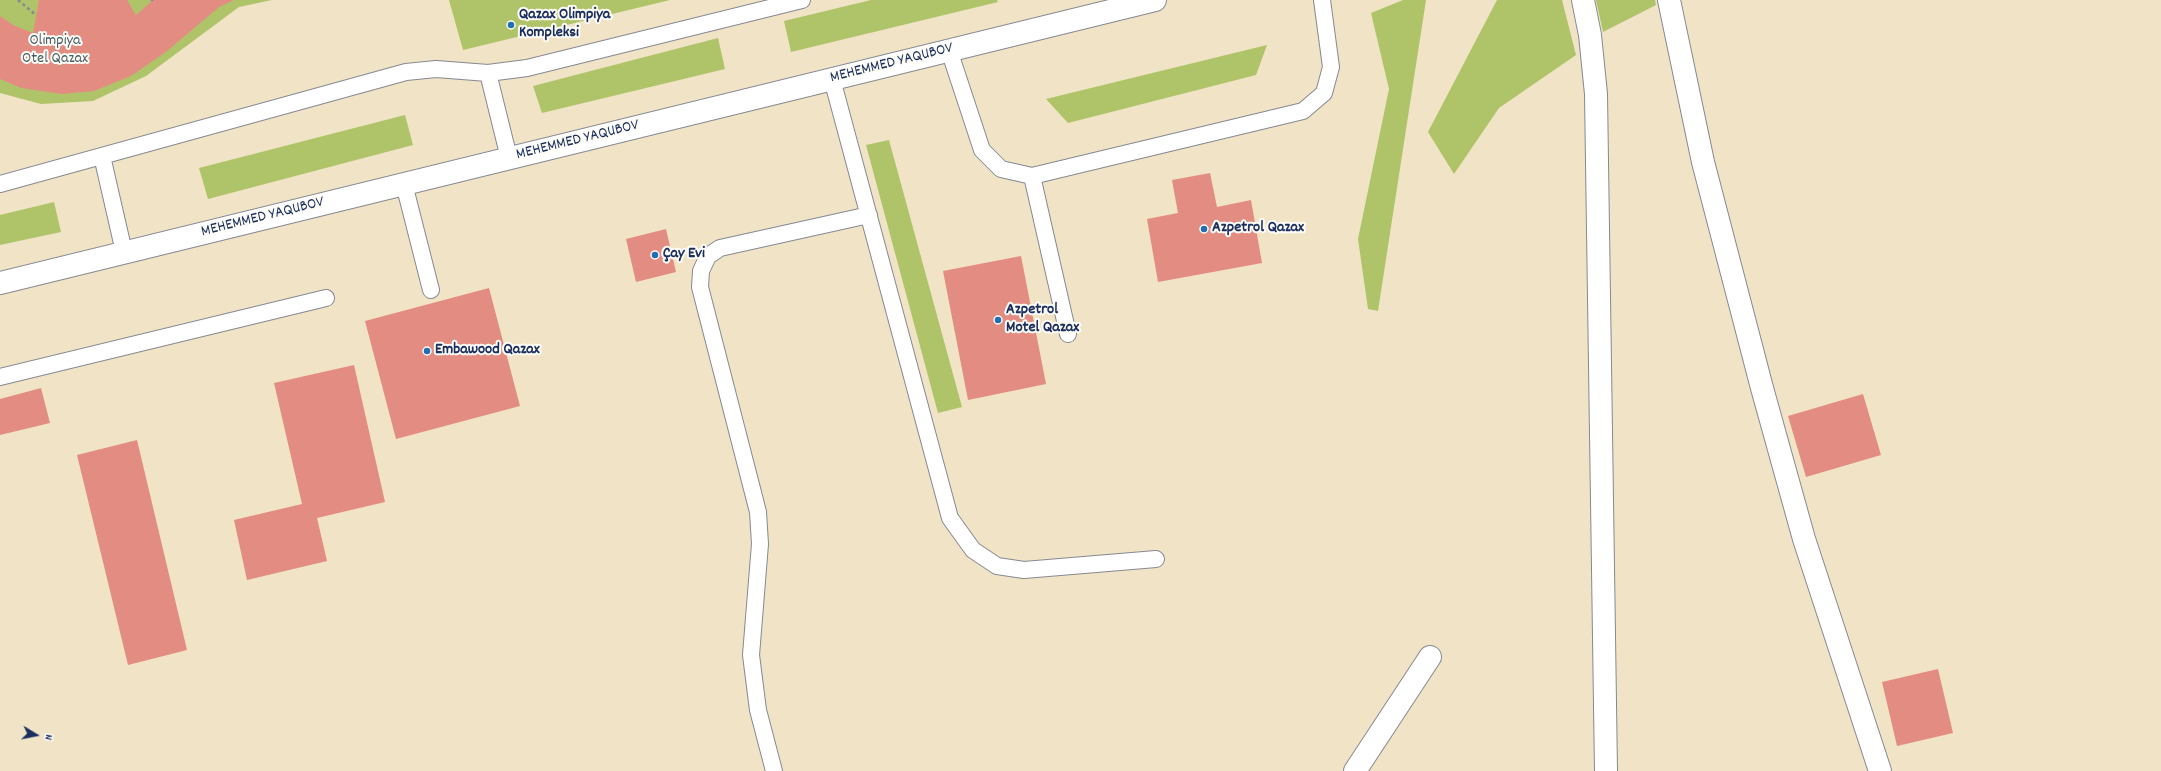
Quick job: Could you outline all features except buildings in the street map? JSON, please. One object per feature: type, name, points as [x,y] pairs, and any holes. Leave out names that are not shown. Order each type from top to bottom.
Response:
[{"type":"street","name":"MEHEMMED YAQUBOV","points":[[0,283],[949,50],[1098,7],[1155,0]]},
{"type":"street","points":[[1583,0],[1590,35],[1596,94],[1606,771]]},
{"type":"street","points":[[1669,0],[1703,162],[1762,388],[1804,539],[1880,771]]},
{"type":"street","points":[[1355,771],[1430,657]]},
{"type":"lane","points":[[0,184],[406,72],[436,69],[488,73],[527,68],[802,0]]},
{"type":"lane","points":[[949,50],[982,150],[1001,169],[1032,176],[1303,111],[1324,93],[1332,67],[1322,0]]},
{"type":"lane","points":[[488,73],[509,158]]},
{"type":"lane","points":[[832,79],[950,518],[973,550],[997,566],[1024,570],[1156,559]]},
{"type":"lane","points":[[102,156],[124,252]]},
{"type":"lane","points":[[1032,176],[1068,334]]},
{"type":"lane","points":[[404,184],[431,290]]},
{"type":"lane","points":[[774,771],[758,710],[751,655],[760,544],[758,512],[700,287],[701,271],[708,256],[720,248],[869,215]]},
{"type":"lane","points":[[0,377],[326,298]]},
{"type":"path","points":[[18,0],[36,15]]},
{"type":"green space","name":"Olimpiya Otel Qazax","points":[[0,0],[272,0],[239,7],[146,76],[93,101],[41,104],[0,93]]},
{"type":"green space","name":"Qazax Olimpiya Kompleksi","points":[[449,0],[670,0],[463,50]]},
{"type":"green space","points":[[871,0],[997,0],[998,2],[791,52],[784,21]]},
{"type":"green space","points":[[1403,0],[1426,0],[1378,311],[1368,309],[1358,239],[1389,89],[1371,13]]},
{"type":"green space","points":[[1497,0],[1562,0],[1576,55],[1499,108],[1454,174],[1428,132]]},
{"type":"green space","points":[[1596,0],[1655,0],[1656,5],[1603,32]]},
{"type":"green space","points":[[718,38],[725,69],[542,113],[533,86]]},
{"type":"green space","points":[[1267,45],[1256,75],[1068,123],[1046,99]]},
{"type":"green space","points":[[405,115],[413,145],[208,199],[199,168]]},
{"type":"green space","points":[[889,140],[962,407],[938,413],[866,145]]},
{"type":"green space","points":[[54,202],[61,232],[0,245],[0,215]]},
{"type":"place","name":"Qazax Olimpiya Kompleksi","points":[[511,25]]},
{"type":"place","name":"Azpetrol Qazax","points":[[1204,229]]},
{"type":"place","name":"Çay Evi","points":[[655,255]]},
{"type":"place","name":"Azpetrol Motel Qazax","points":[[998,320]]},
{"type":"place","name":"Embawood Qazax","points":[[427,351]]}]
